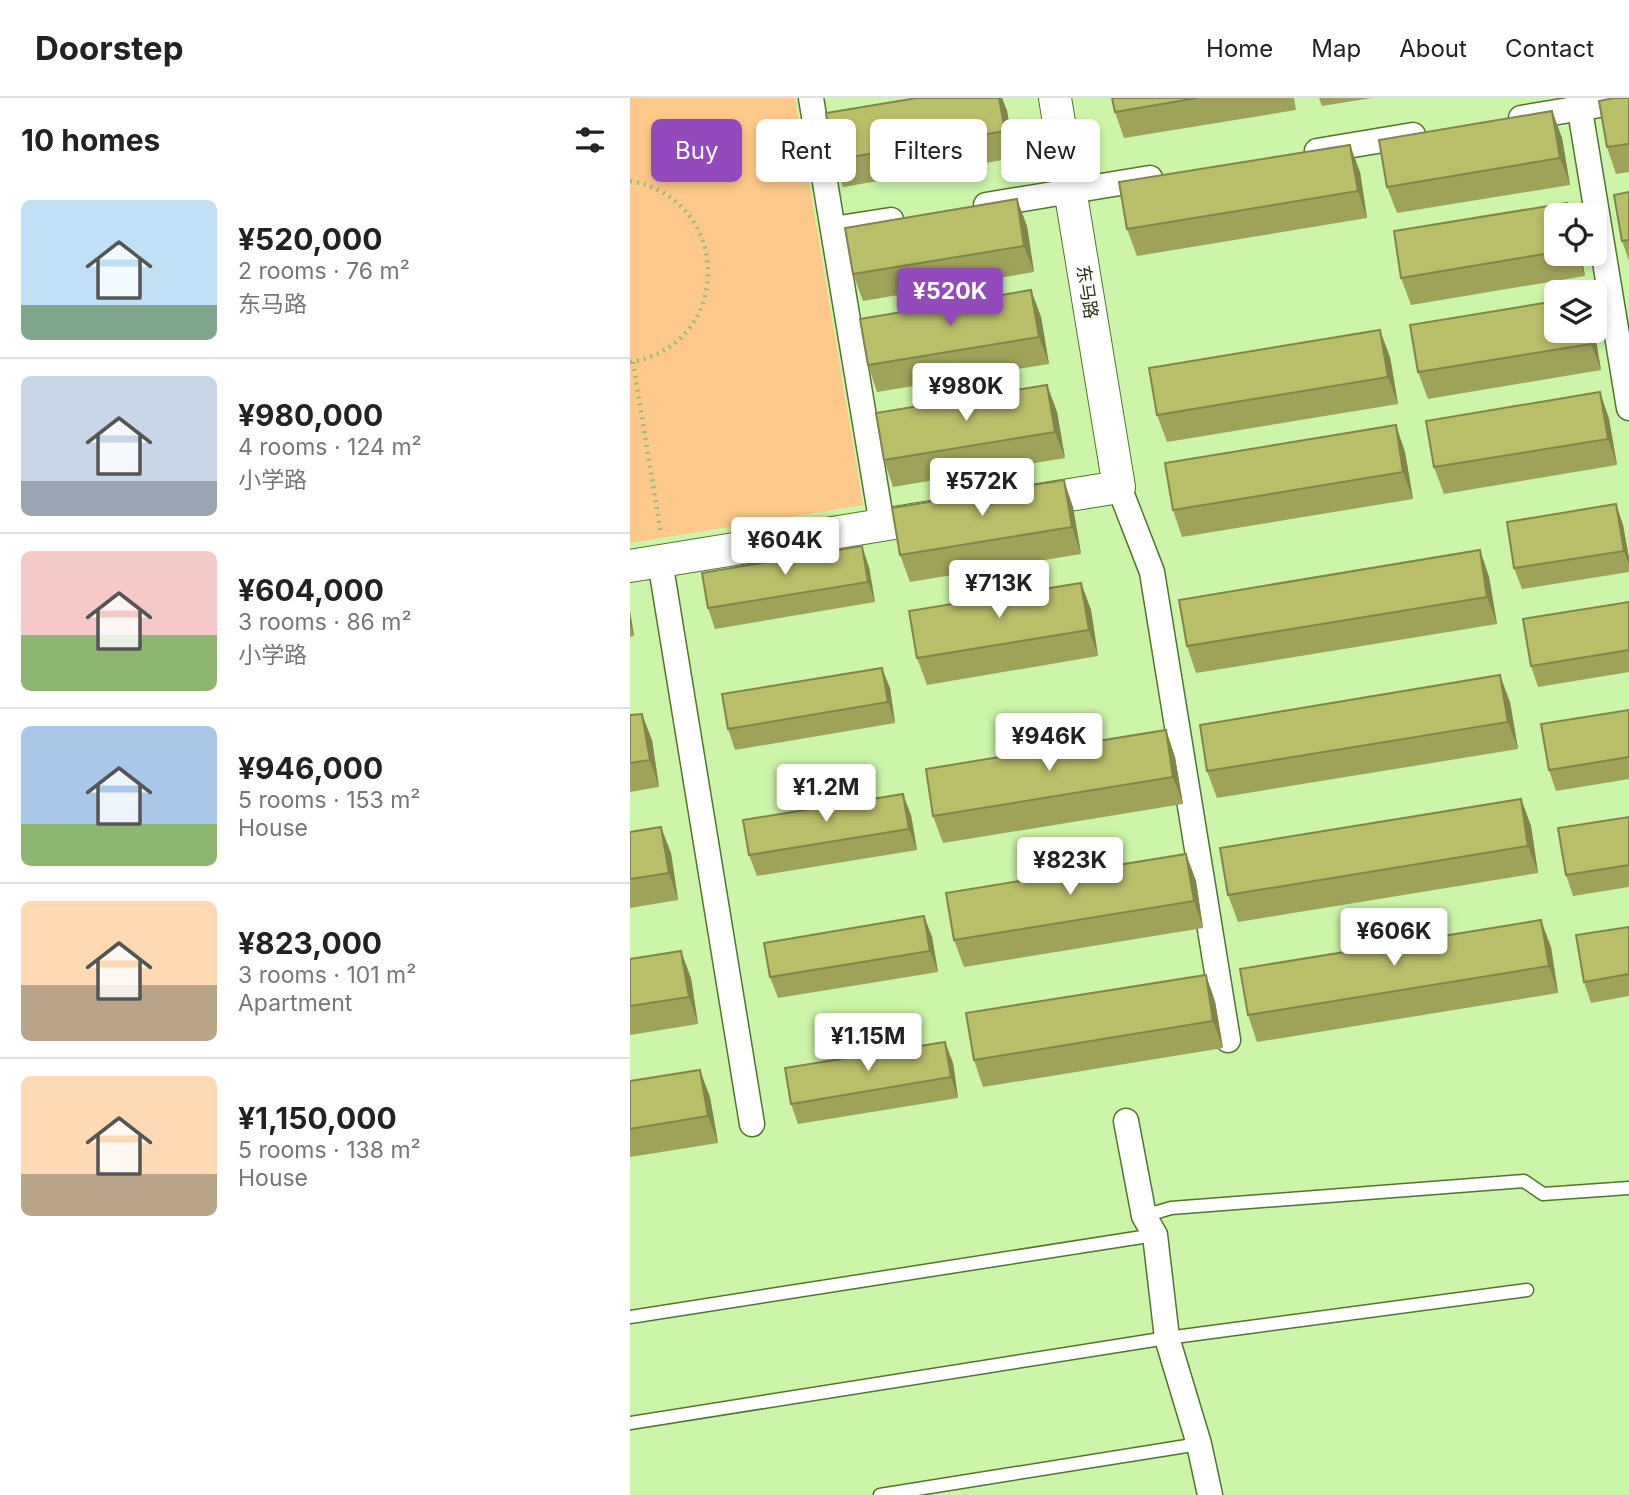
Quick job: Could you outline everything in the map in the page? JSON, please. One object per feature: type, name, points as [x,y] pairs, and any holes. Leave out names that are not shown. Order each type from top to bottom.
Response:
[{"type":"street","points":[[811,98],[882,525]]},
{"type":"street","name":"东马路","points":[[1055,98],[1119,487]]},
{"type":"street","points":[[1497,122],[1579,103],[1629,100]]},
{"type":"street","points":[[1579,103],[1629,408]]},
{"type":"street","points":[[1291,155],[1442,131]]},
{"type":"street","points":[[965,208],[1167,175]]},
{"type":"street","points":[[833,229],[912,217]]},
{"type":"street","points":[[1000,506],[1119,487],[1152,572],[1228,1040]]},
{"type":"street","points":[[752,1124],[652,562],[961,512]]},
{"type":"street","points":[[1126,1121],[1149,1226],[1167,1338],[1199,1444],[1210,1495]]},
{"type":"lane","points":[[630,1317],[1149,1226],[1171,1208],[1524,1181],[1543,1194],[1629,1188]]},
{"type":"lane","points":[[630,1423],[1167,1338],[1527,1290]]},
{"type":"lane","points":[[880,1495],[1199,1444]]},
{"type":"path","points":[[630,181],[648,184],[676,200],[697,225],[708,255],[709,284],[700,311],[684,335],[661,353],[632,362],[652,562]]},
{"type":"shaded area","points":[[630,98],[795,98],[799,119],[756,119],[756,182],[809,182],[863,505],[630,543]]},
{"type":"building","points":[[917,98],[999,98],[1003,119],[1001,132],[987,134],[987,119],[870,119],[870,154],[856,156],[856,119],[827,119],[826,113]]},
{"type":"building","points":[[1112,98],[1197,98],[1115,112]]},
{"type":"building","points":[[1629,98],[1629,144],[1607,147],[1599,101]]},
{"type":"building","points":[[1552,111],[1560,158],[1387,187],[1379,140]]},
{"type":"building","points":[[1350,145],[1358,191],[1127,229],[1119,182]]},
{"type":"building","points":[[1629,192],[1629,240],[1622,241],[1614,195]]},
{"type":"building","points":[[1017,199],[1024,246],[853,274],[845,228]]},
{"type":"building","points":[[1544,207],[1544,254],[1401,278],[1394,231]]},
{"type":"building","points":[[1031,290],[1039,337],[868,365],[860,319]]},
{"type":"building","points":[[1544,303],[1544,343],[1591,344],[1418,372],[1410,325]]},
{"type":"building","points":[[1380,330],[1388,377],[1157,415],[1149,368]]},
{"type":"building","points":[[1047,385],[1055,432],[884,460],[876,413]]},
{"type":"building","points":[[1600,392],[1608,439],[1434,467],[1426,421]]},
{"type":"building","points":[[1396,425],[1403,472],[1173,510],[1165,463]]},
{"type":"building","points":[[1064,480],[1072,527],[900,555],[892,508]]},
{"type":"building","points":[[1616,504],[1624,551],[1514,568],[1507,522]]},
{"type":"building","points":[[862,546],[868,582],[708,608],[702,573]]},
{"type":"building","points":[[1480,550],[1487,597],[1187,646],[1179,600]]},
{"type":"building","points":[[1081,583],[1089,630],[917,658],[909,611]]},
{"type":"building","points":[[1629,602],[1629,650],[1531,666],[1523,619]]},
{"type":"building","points":[[882,668],[888,702],[728,729],[722,694]]},
{"type":"building","points":[[1500,675],[1508,722],[1207,771],[1200,725]]},
{"type":"building","points":[[1629,710],[1629,757],[1549,770],[1541,724]]},
{"type":"building","points":[[642,714],[650,760],[630,763],[630,715]]},
{"type":"building","points":[[1166,730],[1173,777],[933,816],[926,769]]},
{"type":"building","points":[[903,794],[909,829],[749,855],[743,820]]},
{"type":"building","points":[[1521,799],[1528,846],[1228,895],[1220,848]]},
{"type":"building","points":[[1629,817],[1629,865],[1566,875],[1558,828]]},
{"type":"building","points":[[661,827],[669,873],[630,879],[630,832]]},
{"type":"building","points":[[1186,854],[1194,901],[954,940],[946,893]]},
{"type":"building","points":[[924,916],[930,951],[770,977],[764,943]]},
{"type":"building","points":[[1541,920],[1549,966],[1248,1015],[1240,969]]},
{"type":"building","points":[[1629,927],[1629,974],[1584,982],[1576,935]]},
{"type":"building","points":[[681,951],[689,997],[630,1006],[630,959]]},
{"type":"building","points":[[1206,975],[1213,1021],[974,1060],[966,1013]]},
{"type":"building","points":[[945,1042],[951,1077],[791,1104],[785,1068]]},
{"type":"building","points":[[700,1070],[708,1116],[630,1129],[630,1081]]}]
